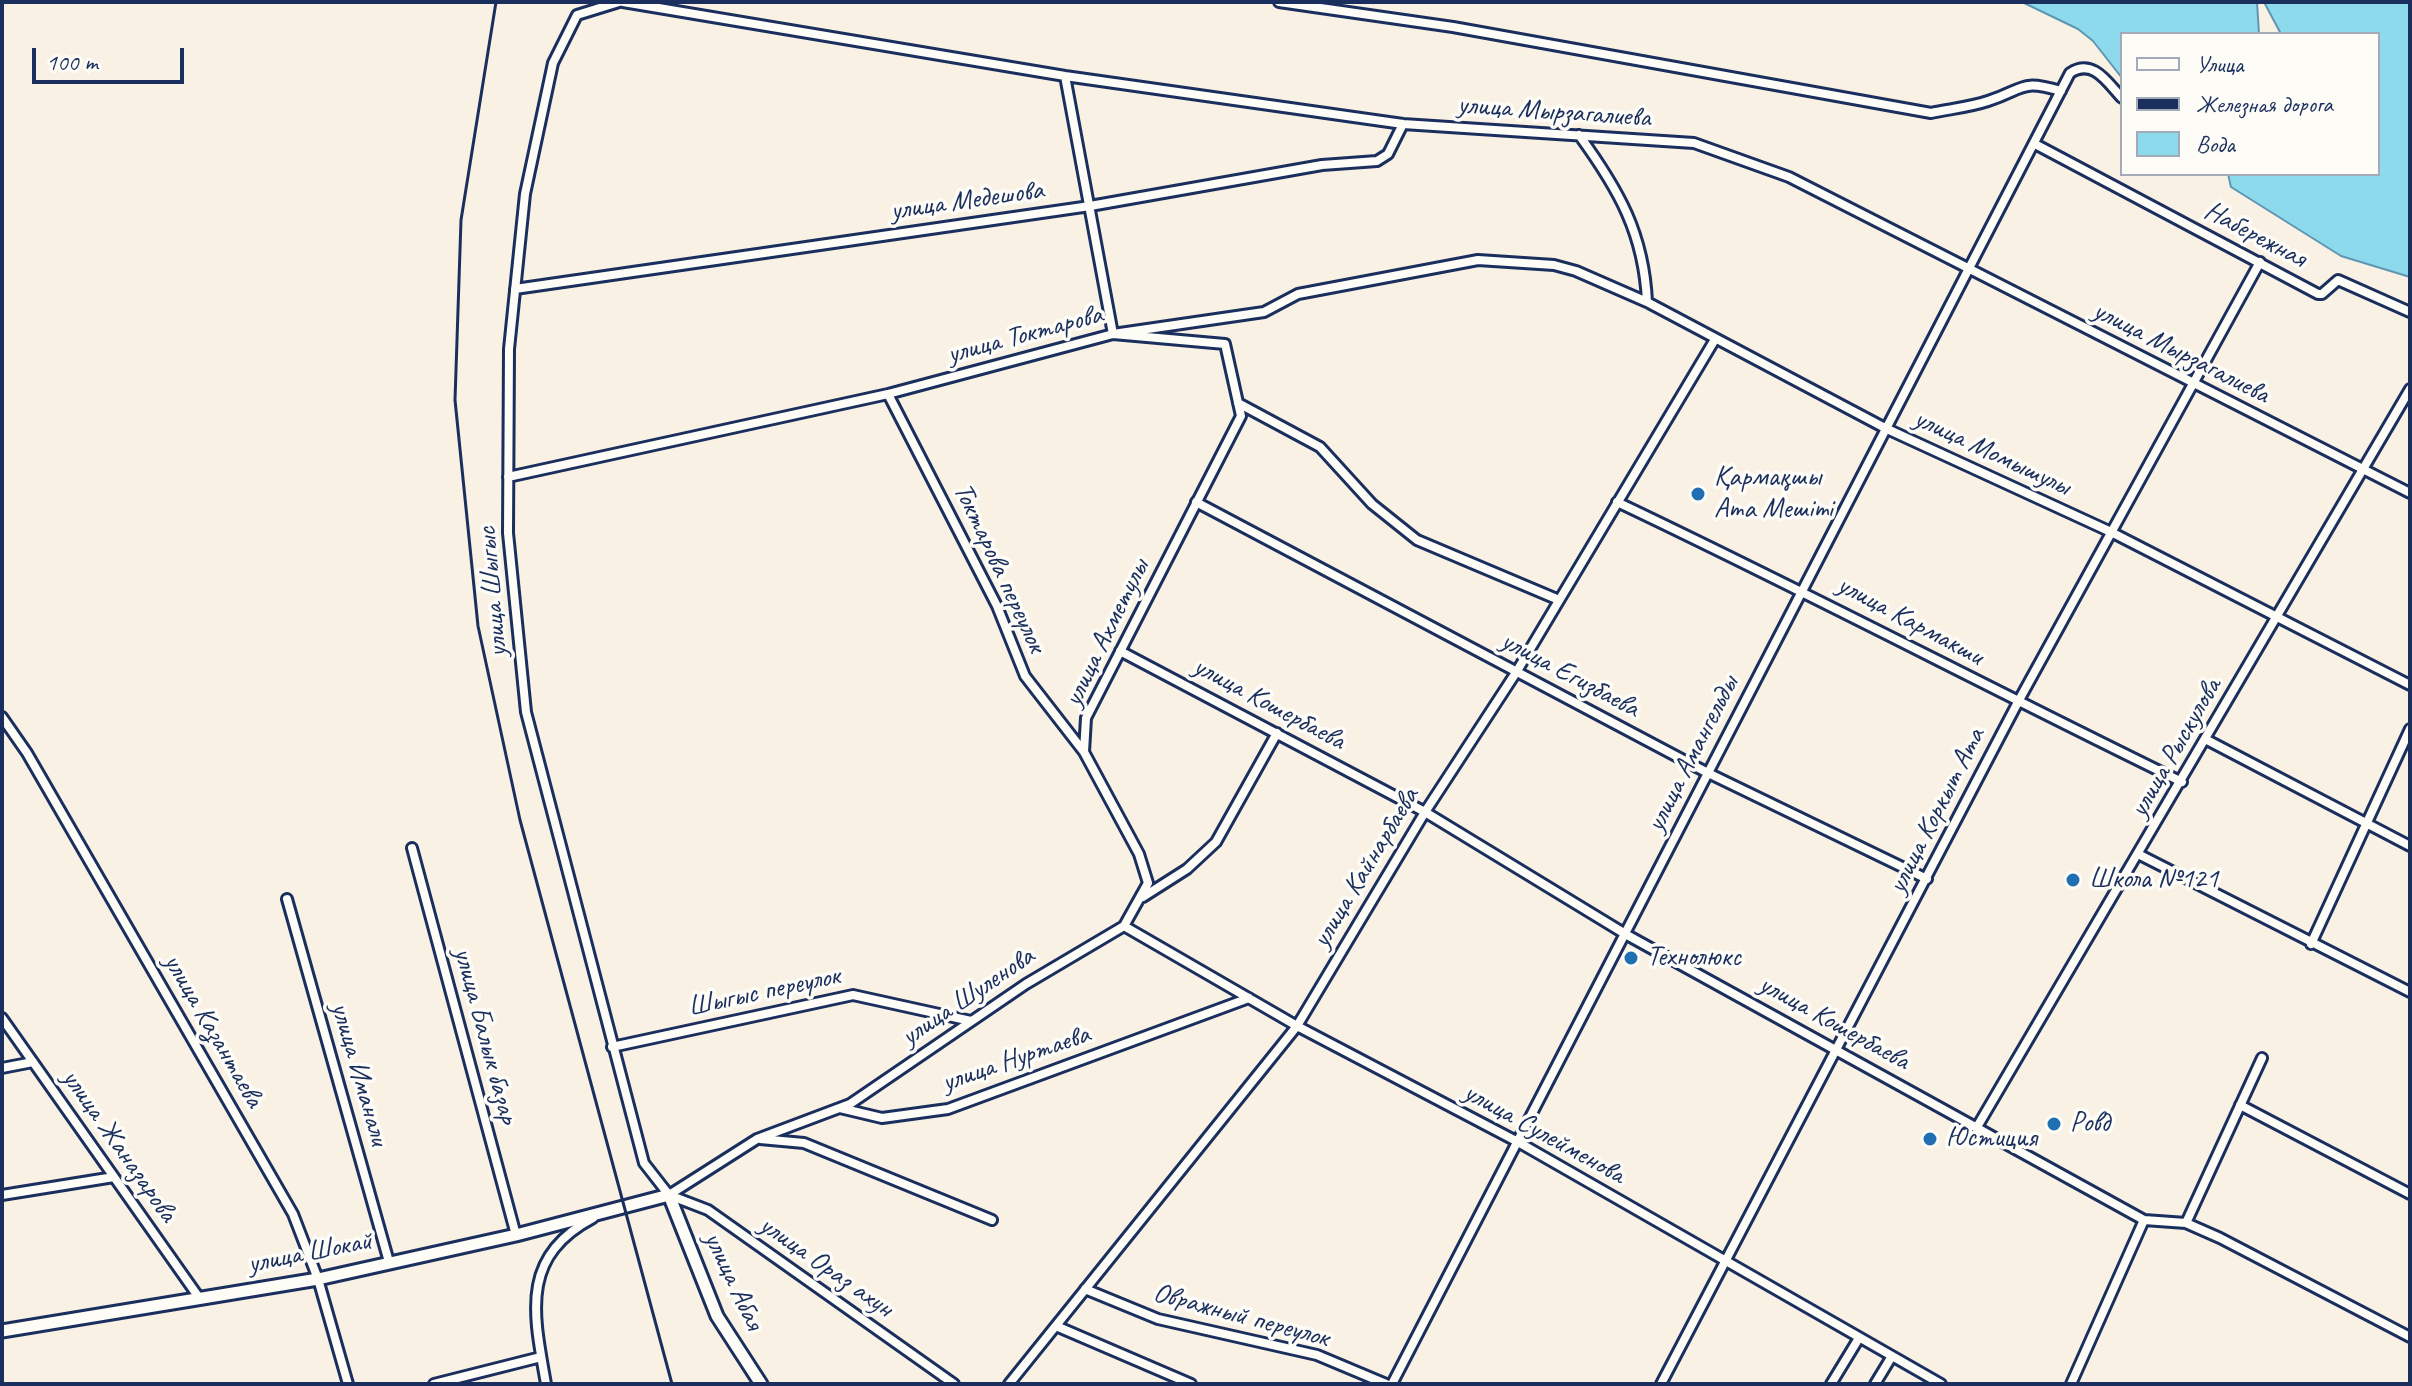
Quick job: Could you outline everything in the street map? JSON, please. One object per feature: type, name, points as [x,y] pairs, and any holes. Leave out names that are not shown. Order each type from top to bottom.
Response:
[{"type":"street","name":"улица Мырзагалиева","points":[[621,2],[1065,76],[1403,124],[1694,143],[1789,177],[2410,493]]},
{"type":"street","name":"улица Шыгыс","points":[[621,2],[577,15],[553,63],[525,194],[509,349],[508,533],[526,712],[644,1163],[669,1195]]},
{"type":"street","points":[[1279,2],[1453,27],[1931,113],[1989,100],[2022,84],[2036,83],[2061,91],[2070,73],[2081,66],[2089,67],[2120,96]]},
{"type":"street","points":[[1065,76],[1113,334]]},
{"type":"street","name":"улица Амангельды","points":[[1392,1384],[1627,935],[1800,588],[2061,91]]},
{"type":"street","name":"улица Медешова","points":[[515,289],[1090,206],[1322,165],[1377,161],[1388,154],[1403,124]]},
{"type":"street","points":[[1579,135],[1614,183],[1645,261],[1647,302]]},
{"type":"street","name":"Набережная","points":[[2035,144],[2318,294],[2338,280],[2410,312]]},
{"type":"street","name":"улица Токтарова","points":[[508,477],[888,394],[1113,334],[1264,312],[1298,294],[1478,260],[1554,265]]},
{"type":"street","name":"улица Коркыт Ата","points":[[1661,1384],[2018,702],[2260,262]]},
{"type":"street","name":"улица Момышулы","points":[[1554,265],[1576,271],[1647,302],[1714,341],[1885,428],[2111,532],[2410,685]]},
{"type":"street","name":"улица Ахметулы","points":[[1113,334],[1225,344],[1241,416],[1086,718],[1084,752],[1139,854],[1148,883],[1143,897]]},
{"type":"street","name":"улица Кайнарбаева","points":[[1009,1384],[1297,1026],[1425,812],[1517,671],[1714,341]]},
{"type":"street","name":"улица Рыскулова","points":[[1977,1127],[2140,855],[2410,389]]},
{"type":"street","name":"Токтарова переулок","points":[[888,394],[997,606],[1025,676],[1084,752]]},
{"type":"street","points":[[1238,403],[1320,447],[1372,504],[1417,540],[1559,600]]},
{"type":"street","name":"улица Егизбаева","points":[[1196,502],[1708,773],[1927,879]]},
{"type":"street","name":"улица Кармакши","points":[[1617,502],[1800,588],[2018,702],[2182,782]]},
{"type":"street","name":"улица Кошербаева","points":[[1120,651],[1425,812],[1627,935],[2144,1220],[2186,1223],[2410,1337]]},
{"type":"street","name":"улица Казантаева","points":[[2,717],[27,753],[293,1214],[318,1279],[348,1384]]},
{"type":"street","points":[[2311,944],[2410,729]]},
{"type":"street","points":[[1124,926],[1143,897],[1187,869],[1216,842],[1277,733]]},
{"type":"street","points":[[2207,740],[2410,846]]},
{"type":"street","name":"улица Балык базар","points":[[412,848],[516,1235]]},
{"type":"street","points":[[2140,855],[2410,992]]},
{"type":"street","name":"улица Иманали","points":[[287,899],[389,1262]]},
{"type":"street","name":"улица Сулейменова","points":[[1124,926],[1297,1026],[1518,1142],[1941,1384]]},
{"type":"street","name":"улица Шуленова","points":[[839,1108],[1026,984],[1124,926]]},
{"type":"street","name":"Шыгыс переулок","points":[[612,1047],[853,995],[971,1021]]},
{"type":"street","name":"улица Нуртаева","points":[[839,1108],[882,1118],[948,1109],[1249,998]]},
{"type":"street","name":"улица Жаназарова","points":[[2,1018],[200,1299]]},
{"type":"street","points":[[2186,1223],[2262,1058]]},
{"type":"street","points":[[2,1068],[33,1062]]},
{"type":"street","points":[[2240,1105],[2410,1194]]},
{"type":"street","points":[[669,1195],[757,1139],[839,1108]]},
{"type":"street","points":[[757,1139],[804,1143],[992,1220]]},
{"type":"street","points":[[2,1195],[114,1177]]},
{"type":"street","name":"улица Шокай","points":[[2,1331],[318,1279],[516,1235],[669,1195]]},
{"type":"street","name":"улица Абая","points":[[669,1195],[717,1316],[761,1384]]},
{"type":"street","name":"улица Ораз ахун","points":[[669,1195],[708,1210],[954,1384]]},
{"type":"street","points":[[546,1384],[534,1313],[535,1284],[555,1246],[576,1227],[606,1211]]},
{"type":"street","points":[[2071,1384],[2144,1220]]},
{"type":"street","name":"Овражный переулок","points":[[1085,1289],[1158,1319],[1317,1355],[1386,1384]]},
{"type":"street","points":[[1056,1326],[1191,1384]]},
{"type":"street","points":[[1831,1384],[1859,1338]]},
{"type":"street","points":[[1875,1384],[1892,1356]]},
{"type":"street","points":[[434,1384],[541,1357]]},
{"type":"water","points":[[2022,2],[2257,2],[2259,32],[2120,32],[2120,75],[2093,41],[2078,29]]},
{"type":"water","points":[[2264,2],[2410,2],[2410,277],[2341,256],[2231,187],[2228,176],[2380,176],[2380,32],[2280,32]]},
{"type":"railway","points":[[496,2],[461,220],[455,400],[478,626],[520,820],[672,1384]]},
{"type":"place","name":"Қармақшы Ата Мешіті","points":[[1698,494]]},
{"type":"place","name":"Школа №121","points":[[2073,880]]},
{"type":"place","name":"Технолюкс","points":[[1631,958]]},
{"type":"place","name":"Ровд","points":[[2054,1124]]},
{"type":"place","name":"Юстиция","points":[[1930,1139]]}]
